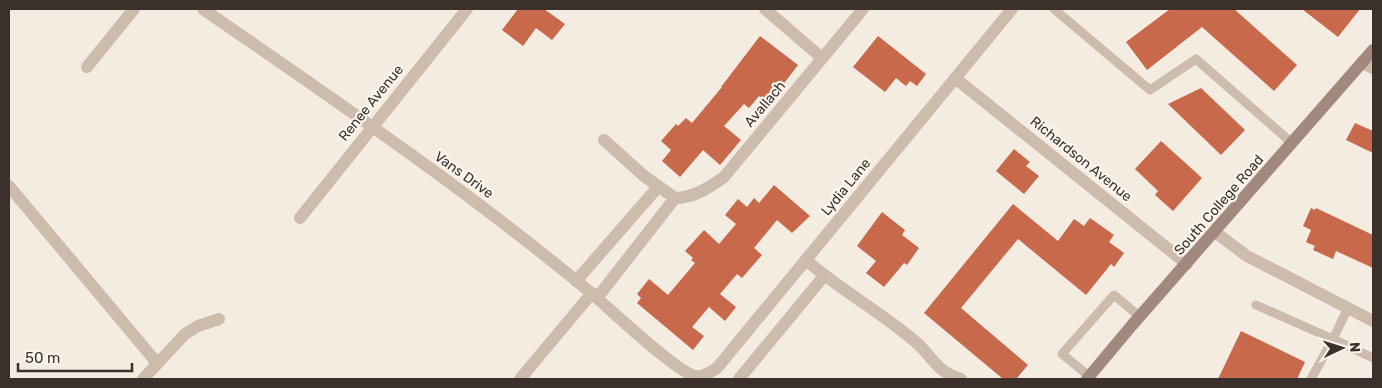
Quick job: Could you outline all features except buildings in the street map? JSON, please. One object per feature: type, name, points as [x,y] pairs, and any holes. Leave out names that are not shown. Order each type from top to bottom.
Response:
[{"type":"main road","name":"South College Road","points":[[1088,378],[1139,316],[1187,264],[1292,143],[1368,66],[1373,50]]},
{"type":"street","points":[[87,67],[134,9]]},
{"type":"street","name":"Vans Drive","points":[[203,9],[372,126],[512,228],[673,363],[688,374],[698,377]]},
{"type":"street","name":"Renee Avenue","points":[[300,218],[467,9]]},
{"type":"street","points":[[765,9],[822,58]]},
{"type":"street","name":"Avallach","points":[[675,198],[703,191],[724,176],[863,9]]},
{"type":"street","name":"Lydia Lane","points":[[698,377],[706,375],[717,368],[1012,9]]},
{"type":"street","name":"Richardson Avenue","points":[[955,78],[1187,264]]},
{"type":"street","points":[[520,379],[594,296],[675,198],[658,187],[604,140]]},
{"type":"street","points":[[9,186],[156,363]]},
{"type":"street","points":[[576,281],[658,187]]},
{"type":"street","points":[[1215,232],[1247,256],[1373,321]]},
{"type":"street","points":[[806,260],[824,276],[894,325],[919,346],[938,368],[949,375],[961,379]]},
{"type":"street","points":[[739,379],[824,276]]},
{"type":"street","points":[[143,379],[185,334],[198,326],[219,319]]},
{"type":"lane","points":[[1054,9],[1150,90],[1196,59],[1292,143]]},
{"type":"lane","points":[[1088,378],[1062,354],[1114,295],[1139,316]]},
{"type":"lane","points":[[1256,305],[1373,358]]},
{"type":"lane","points":[[1311,379],[1348,308]]}]
